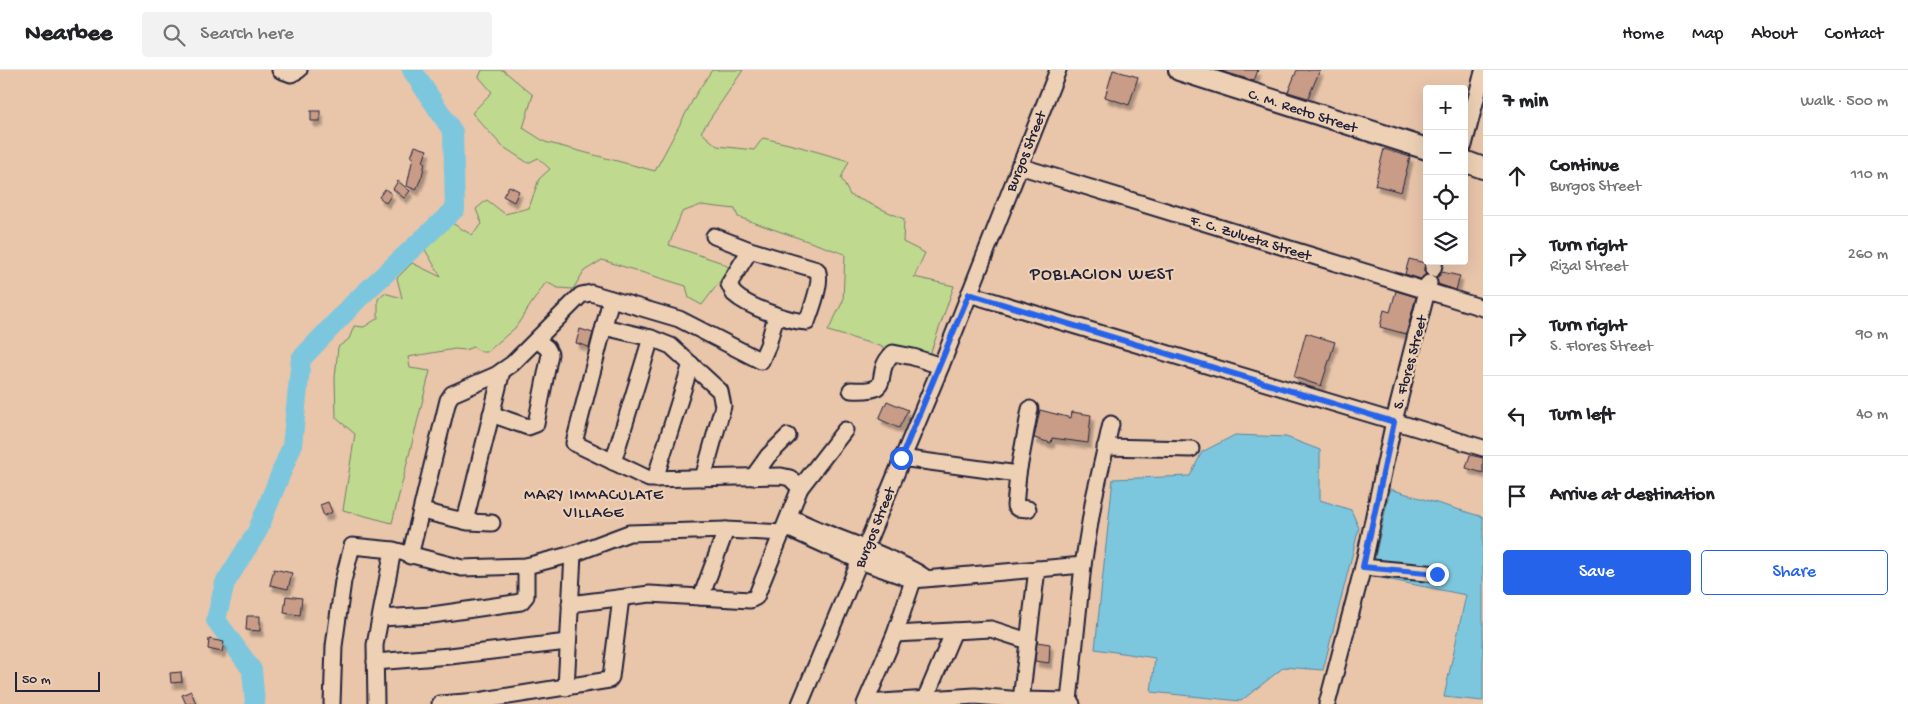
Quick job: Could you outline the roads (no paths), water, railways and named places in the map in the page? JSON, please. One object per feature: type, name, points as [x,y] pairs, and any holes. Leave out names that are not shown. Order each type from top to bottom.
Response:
[{"type":"main road","name":"C. M. Recto Street","points":[[1179,70],[1219,76],[1423,148]]},
{"type":"main road","points":[[1468,163],[1483,168]]},
{"type":"street","points":[[280,70],[292,74],[299,70]]},
{"type":"street","name":"Burgos Street","points":[[800,704],[941,366],[1058,70]]},
{"type":"street","points":[[1468,130],[1483,72]]},
{"type":"street","name":"F. C. Zulueta Street","points":[[1019,166],[1431,276],[1483,308]]},
{"type":"street","points":[[714,236],[750,250],[819,272],[807,322],[776,316],[741,299],[733,293],[730,284],[750,250]]},
{"type":"street","name":"S. Flores Street","points":[[1327,704],[1363,567],[1394,422],[1431,276]]},
{"type":"street","points":[[410,556],[448,400],[452,394],[459,390],[502,371],[512,364],[581,296],[591,293],[679,319],[760,361],[768,345],[776,316]]},
{"type":"street","points":[[969,294],[1483,448]]},
{"type":"street","points":[[611,299],[574,443],[649,479],[781,476],[790,478],[800,488]]},
{"type":"street","points":[[604,327],[651,338],[671,346],[720,391],[723,406],[703,478]]},
{"type":"street","points":[[613,462],[651,338]]},
{"type":"street","points":[[491,414],[528,427],[536,424],[550,354],[547,348],[537,340]]},
{"type":"street","points":[[851,390],[868,391],[878,387],[886,362],[893,353],[941,366]]},
{"type":"street","points":[[655,479],[691,364]]},
{"type":"street","points":[[465,522],[502,371]]},
{"type":"street","points":[[1028,509],[1017,508],[1016,506],[1018,474],[1030,409]]},
{"type":"street","points":[[918,576],[866,704],[975,696],[1070,702],[1083,565],[1094,498],[1110,424]]},
{"type":"street","points":[[570,604],[650,594],[750,600],[756,597],[800,488],[845,430]]},
{"type":"street","points":[[753,477],[768,456],[788,436]]},
{"type":"street","points":[[1105,448],[1191,449]]},
{"type":"street","points":[[901,458],[1018,474]]},
{"type":"street","points":[[422,511],[465,522],[492,523]]},
{"type":"street","points":[[332,704],[334,646],[343,581],[352,546],[393,550],[454,568],[526,566],[573,554],[629,533],[726,530],[786,525],[918,576],[939,578],[1083,565]]},
{"type":"street","points":[[701,597],[726,530]]},
{"type":"street","points":[[376,704],[375,645],[393,550]]},
{"type":"street","points":[[566,688],[573,554]]},
{"type":"street","points":[[380,618],[432,615],[521,602],[526,596],[526,566]]},
{"type":"street","points":[[1363,567],[1437,574]]},
{"type":"street","points":[[1021,700],[1038,569]]},
{"type":"street","points":[[440,704],[478,701],[609,680],[612,677],[621,598]]},
{"type":"street","points":[[895,634],[992,629],[1028,641]]},
{"type":"street","points":[[925,699],[954,631]]},
{"type":"street","points":[[375,662],[450,656],[567,642]]},
{"type":"water","points":[[1235,435],[1286,437],[1320,450],[1320,500],[1351,510],[1359,528],[1323,670],[1284,667],[1241,701],[1151,692],[1155,658],[1095,649],[1113,479],[1190,476],[1202,452]]},
{"type":"water","points":[[1390,489],[1483,517],[1483,701],[1444,697],[1466,595],[1371,576]]},
{"type":"waterway","points":[[255,704],[252,670],[216,620],[225,583],[257,532],[292,446],[301,359],[357,300],[455,209],[453,132],[412,70]]},
{"type":"district","name":"POBLACION WEST","points":[[1102,273]]},
{"type":"district","name":"MARY IMMACULATE VILLAGE","points":[[594,502]]}]
